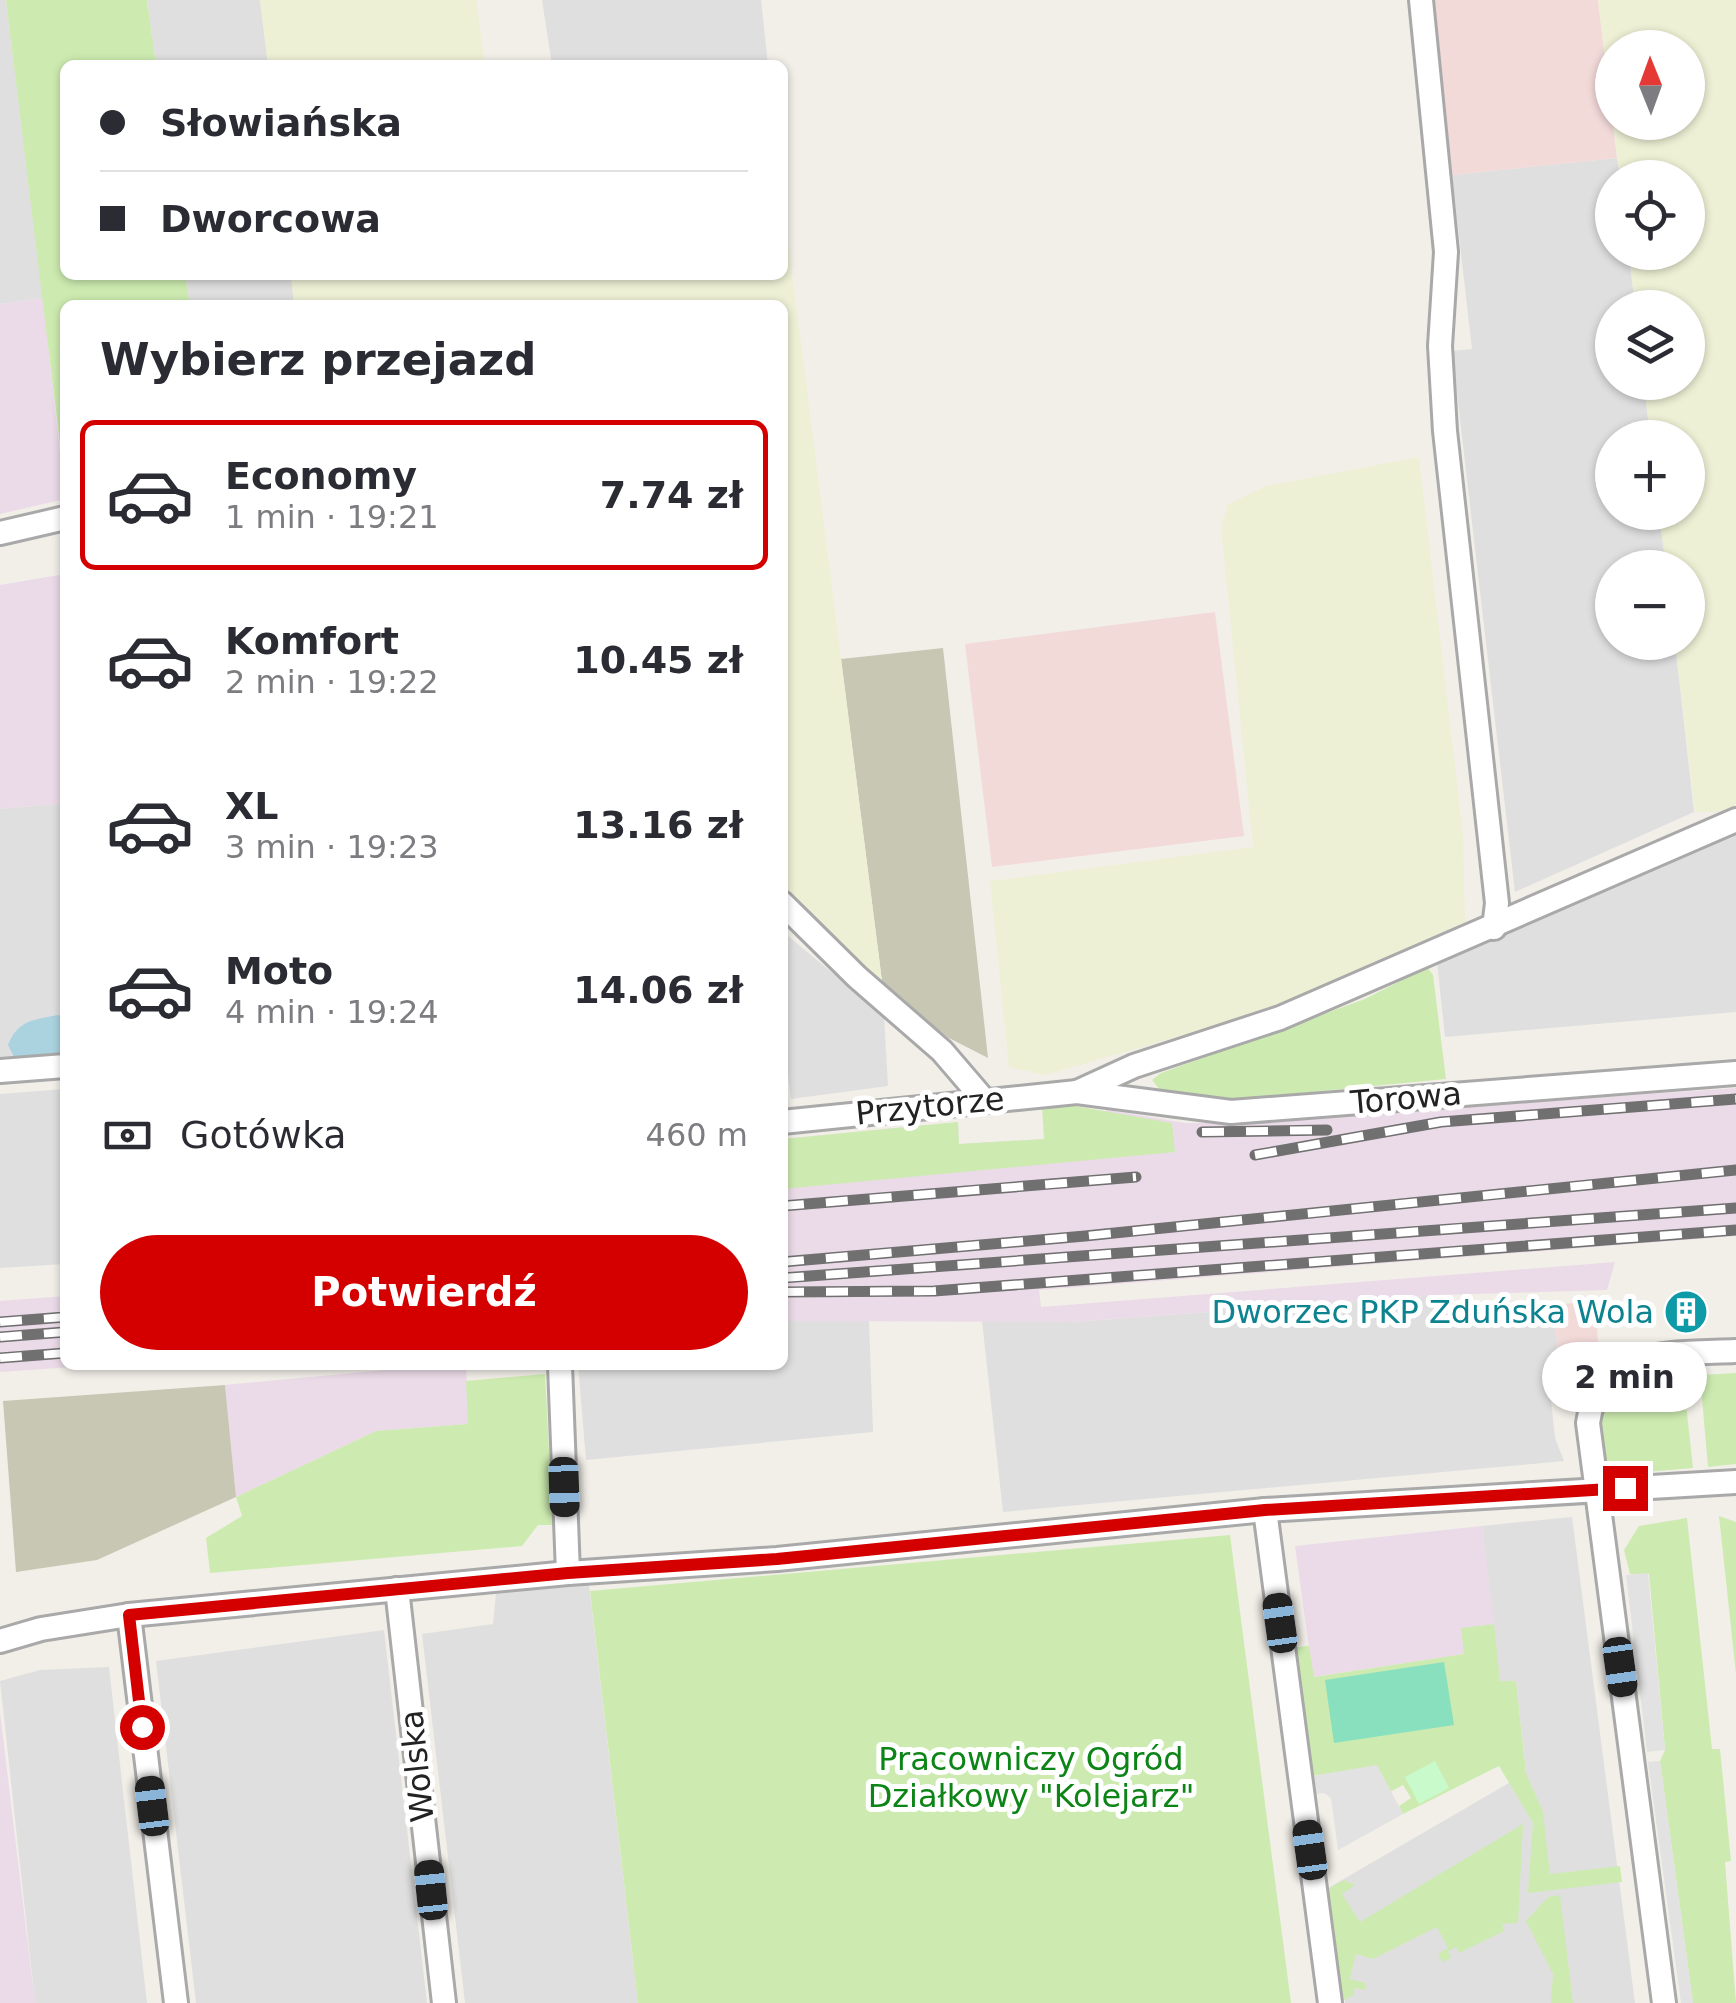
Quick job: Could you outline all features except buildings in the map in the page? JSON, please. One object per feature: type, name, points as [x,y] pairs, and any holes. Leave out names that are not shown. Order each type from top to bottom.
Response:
[{"type":"street","points":[[1421,0],[1446,252],[1440,346],[1445,431],[1497,903],[1494,928]]},
{"type":"street","points":[[0,534],[60,519]]},
{"type":"street","points":[[1077,1092],[1134,1066],[1280,1018],[1736,820]]},
{"type":"street","points":[[788,909],[857,977],[942,1050],[984,1100]]},
{"type":"street","points":[[0,1071],[60,1066]]},
{"type":"street","name":"Torowa","points":[[1077,1092],[1231,1112],[1736,1073]]},
{"type":"street","name":"Przytorze","points":[[788,1121],[1077,1092]]},
{"type":"street","points":[[1664,2003],[1588,1423],[1590,1408],[1608,1377],[1620,1366],[1647,1356],[1736,1350]]},
{"type":"street","points":[[560,1370],[568,1573]]},
{"type":"street","points":[[0,1641],[41,1629],[129,1615],[568,1573],[777,1559],[1265,1510],[1736,1482]]},
{"type":"street","points":[[1265,1510],[1330,2003]]},
{"type":"street","name":"Wolska","points":[[397,1589],[444,2003]]},
{"type":"street","points":[[129,1615],[176,2003]]},
{"type":"shaded area","points":[[0,0],[6,0],[43,298],[0,304]]},
{"type":"shaded area","points":[[147,0],[260,0],[267,60],[155,60]]},
{"type":"shaded area","points":[[260,0],[476,0],[484,60],[267,60]]},
{"type":"shaded area","points":[[542,0],[761,0],[767,60],[551,60]]},
{"type":"shaded area","points":[[1432,0],[1598,0],[1602,30],[1595,30],[1595,140],[1615,140],[1617,158],[1452,175]]},
{"type":"shaded area","points":[[1598,0],[1736,0],[1736,806],[1724,812],[1695,812],[1677,660],[1705,660],[1705,550],[1664,550],[1661,530],[1705,530],[1705,420],[1648,420],[1646,400],[1705,400],[1705,290],[1633,290],[1631,270],[1705,270],[1705,160],[1618,160],[1615,140],[1705,140],[1705,30],[1602,30]]},
{"type":"shaded area","points":[[1595,160],[1595,270],[1631,270],[1633,290],[1595,290],[1595,400],[1646,400],[1648,420],[1595,420],[1595,530],[1661,530],[1664,550],[1595,550],[1595,660],[1677,660],[1694,812],[1515,892],[1452,351],[1472,349],[1452,175]]},
{"type":"shaded area","points":[[788,241],[883,989],[854,966],[788,897],[788,300],[294,300],[292,280],[788,280]]},
{"type":"shaded area","points":[[186,280],[292,280],[294,300],[189,300]]},
{"type":"shaded area","points":[[43,298],[60,453],[60,500],[0,514],[0,304]]},
{"type":"shaded area","points":[[1419,457],[1463,834],[1465,922],[1294,998],[1218,1025],[1045,1075],[1009,1067],[990,881],[1253,847],[1221,528],[1228,504],[1266,486]]},
{"type":"shaded area","points":[[60,575],[60,803],[0,809],[0,585]]},
{"type":"shaded area","points":[[1215,612],[1244,836],[992,867],[965,644]]},
{"type":"shaded area","points":[[943,648],[988,1058],[949,1038],[883,989],[841,659]]},
{"type":"shaded area","points":[[60,803],[60,1060],[0,1065],[0,809]]},
{"type":"shaded area","points":[[1736,832],[1736,1012],[1445,1037],[1437,962]]},
{"type":"shaded area","points":[[788,936],[884,1016],[888,1086],[791,1099]]},
{"type":"shaded area","points":[[1736,1088],[1736,1236],[1039,1290],[1041,1307],[1615,1262],[1607,1290],[1439,1295],[1073,1322],[788,1321],[788,1138],[958,1122],[959,1144],[1044,1139],[1108,1110],[1185,1123]]},
{"type":"shaded area","points":[[60,1089],[60,1264],[0,1268],[0,1094]]},
{"type":"shaded area","points":[[1439,1295],[1443,1314],[1553,1305],[1559,1360],[1548,1361],[1549,1380],[1555,1438],[1564,1461],[1003,1512],[982,1321],[1073,1322]]},
{"type":"shaded area","points":[[60,1296],[60,1368],[0,1372],[0,1301]]},
{"type":"shaded area","points":[[1604,1300],[1597,1326],[1598,1343],[1586,1344],[1587,1361],[1574,1362],[1574,1378],[1549,1380],[1548,1361],[1559,1360],[1553,1305]]},
{"type":"shaded area","points":[[788,1321],[869,1321],[873,1432],[586,1460],[578,1370],[788,1370]]},
{"type":"shaded area","points":[[386,1370],[466,1370],[469,1424],[376,1431],[236,1497],[225,1385]]},
{"type":"shaded area","points":[[225,1385],[236,1497],[97,1560],[16,1572],[3,1401]]},
{"type":"shaded area","points":[[1572,1517],[1635,2003],[1345,2003],[1330,1887],[1526,1773],[1516,1681],[1500,1682],[1482,1526]]},
{"type":"shaded area","points":[[1482,1526],[1494,1624],[1473,1627],[1465,1654],[1313,1677],[1295,1546]]},
{"type":"shaded area","points":[[1648,1573],[1665,1750],[1647,1752],[1626,1575]]},
{"type":"shaded area","points":[[589,1585],[638,2003],[465,2003],[422,1634],[493,1624],[496,1593]]},
{"type":"shaded area","points":[[384,1630],[427,2003],[196,2003],[156,1661]]},
{"type":"shaded area","points":[[109,1667],[147,2003],[35,2003],[0,1681],[40,1670]]},
{"type":"shaded area","points":[[0,1712],[35,2003],[0,2003]]},
{"type":"shaded area","points":[[1660,1761],[1693,2003],[1681,2003],[1648,1762]]},
{"type":"shaded area","points":[[1377,1765],[1403,1814],[1338,1850],[1331,1798],[1324,1793],[1315,1794],[1312,1776]]},
{"type":"green space","points":[[6,0],[147,0],[155,60],[60,60],[60,280],[186,280],[189,300],[60,300],[60,444]]},
{"type":"green space","points":[[1427,967],[1433,975],[1446,1079],[1228,1100],[1164,1095],[1152,1080],[1161,1073],[1365,999]]},
{"type":"green space","points":[[1042,1106],[1075,1106],[1172,1123],[1175,1152],[788,1189],[788,1139],[958,1122],[959,1144],[1044,1139]]},
{"type":"green space","points":[[1736,1373],[1736,1464],[1708,1467],[1700,1375]]},
{"type":"green space","points":[[545,1374],[553,1525],[538,1525],[522,1546],[210,1573],[206,1538],[242,1516],[236,1497],[376,1431],[468,1424],[466,1381]]},
{"type":"green space","points":[[1683,1377],[1693,1468],[1623,1474],[1606,1468],[1598,1423],[1606,1398],[1643,1379]]},
{"type":"green space","points":[[1719,1516],[1736,1522],[1736,1674]]},
{"type":"green space","points":[[1687,1518],[1712,1749],[1720,1749],[1731,1861],[1725,1862],[1736,2003],[1693,2003],[1660,1761],[1665,1750],[1649,1574],[1630,1574],[1624,1550],[1639,1526]]},
{"type":"green space","name":"Pracowniczy Ogród Działkowy \"Kolejarz\"","points":[[1230,1535],[1291,2003],[638,2003],[590,1591]]},
{"type":"green space","points":[[1494,1624],[1500,1681],[1516,1681],[1526,1773],[1543,1812],[1550,1874],[1620,1866],[1622,1882],[1528,1893],[1533,1823],[1499,1766],[1403,1814],[1399,1806],[1411,1798],[1403,1785],[1390,1792],[1376,1766],[1312,1776],[1296,1647],[1309,1646],[1314,1677],[1464,1654],[1461,1628]]},
{"type":"green space","points":[[1444,1662],[1454,1725],[1334,1743],[1325,1680]]},
{"type":"green space","points":[[1435,1761],[1449,1788],[1419,1804],[1405,1777]]},
{"type":"green space","points":[[1523,1824],[1518,1923],[1502,1924],[1504,1931],[1459,1953],[1456,1947],[1448,1951],[1451,1958],[1443,1962],[1438,1954],[1448,1948],[1437,1927],[1373,1959],[1356,1954],[1350,1979],[1366,1983],[1365,1990],[1353,1988],[1354,1995],[1342,2001],[1327,1889],[1344,1880],[1355,1885],[1342,1894],[1360,1922]]},
{"type":"green space","points":[[1560,1895],[1573,2003],[1551,2003],[1553,1974],[1526,1921],[1548,1897]]},
{"type":"water","points":[[60,1015],[60,1058],[14,1057],[8,1045],[17,1030],[41,1018]]},
{"type":"railway","points":[[1255,1155],[1441,1122],[1736,1099]]},
{"type":"railway","points":[[1202,1132],[1327,1130]]},
{"type":"railway","points":[[788,1261],[1085,1236],[1736,1170]]},
{"type":"railway","points":[[788,1206],[1136,1177]]},
{"type":"railway","points":[[788,1278],[1736,1208]]},
{"type":"railway","points":[[788,1292],[934,1291],[1736,1230]]},
{"type":"railway","points":[[0,1322],[60,1317]]},
{"type":"railway","points":[[0,1337],[60,1332]]},
{"type":"railway","points":[[0,1358],[60,1353]]},
{"type":"place","name":"Dworzec PKP Zduńska Wola","points":[[1686,1312]]},
{"type":"route","points":[[142,1727],[129,1615],[568,1573],[777,1559],[1265,1510],[1625,1488]]}]
